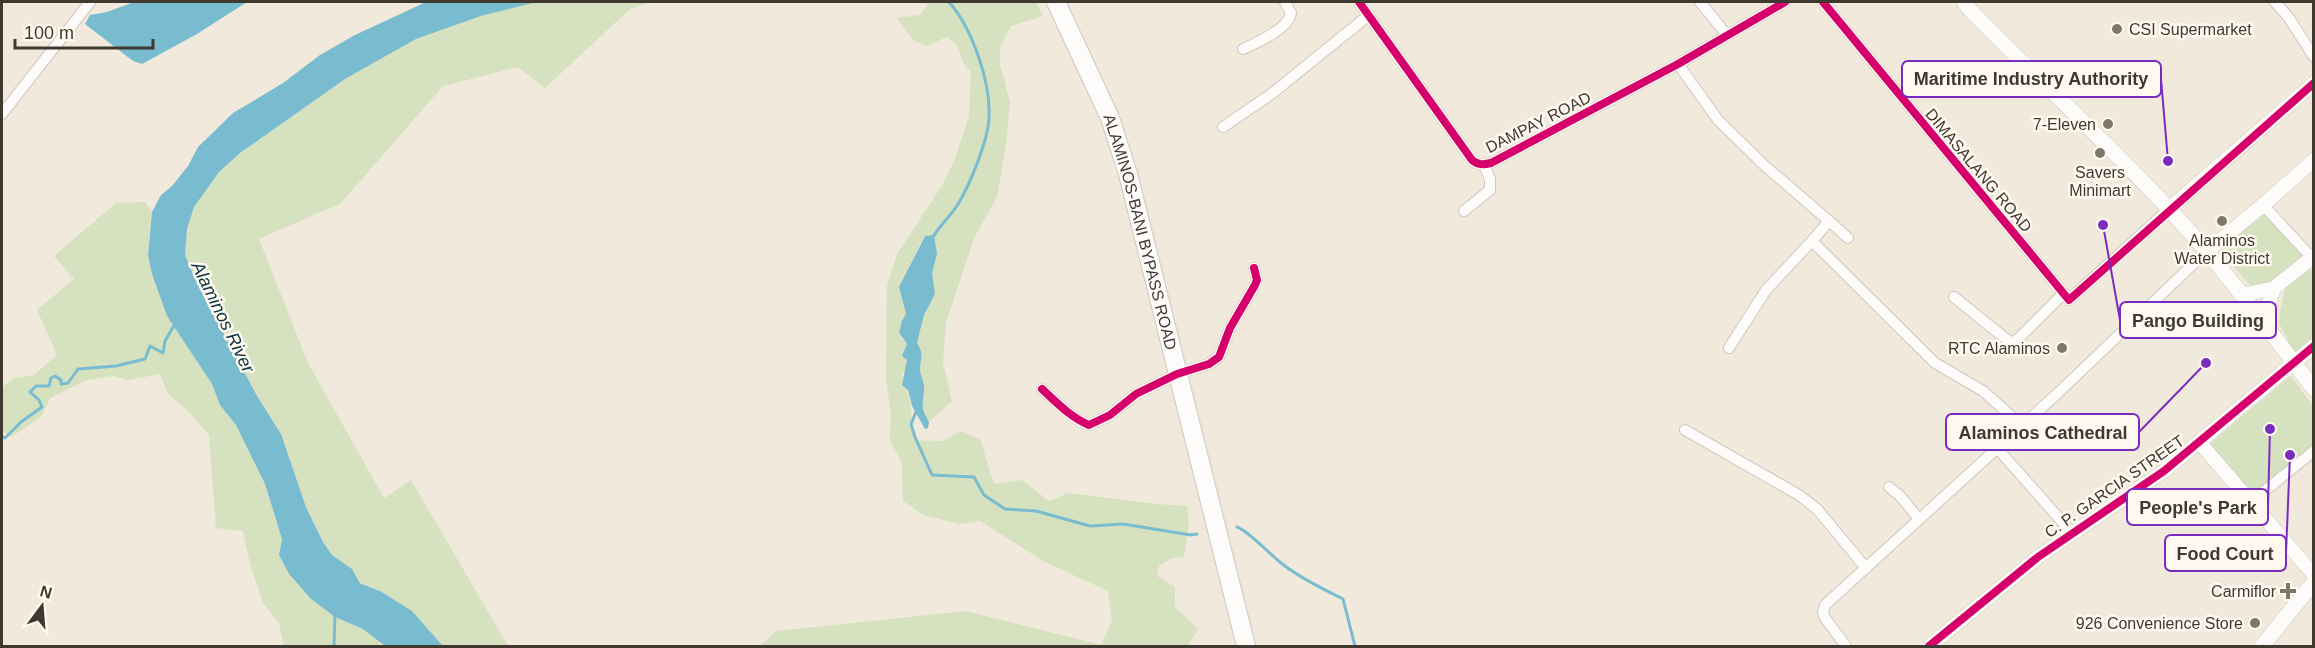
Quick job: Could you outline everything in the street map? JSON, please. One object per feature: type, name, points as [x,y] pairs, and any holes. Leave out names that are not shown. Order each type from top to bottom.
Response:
[{"type":"main road","name":"ALAMINOS-BANI BYPASS ROAD","points":[[1056,2],[1110,118],[1120,147],[1246,646]]},
{"type":"main road","points":[[1964,2],[1976,17],[2084,121],[2169,209],[2242,295],[2313,389]]},
{"type":"main road","points":[[2262,646],[2313,582]]},
{"type":"street","points":[[2,114],[90,2]]},
{"type":"street","points":[[1243,49],[1269,36],[1286,23],[1291,13],[1285,2]]},
{"type":"street","name":"DAMPAY ROAD","points":[[1359,2],[1472,160],[1484,165],[1678,63],[1785,2]]},
{"type":"street","points":[[1700,2],[1727,34]]},
{"type":"street","name":"DIMASALANG ROAD","points":[[1823,2],[2066,296]]},
{"type":"street","points":[[2275,2],[2289,18],[2313,57]]},
{"type":"street","points":[[1223,127],[1270,95],[1369,15]]},
{"type":"street","points":[[1678,63],[1718,120],[1765,166],[1848,238]]},
{"type":"street","points":[[1954,297],[2014,343],[2313,83]]},
{"type":"street","points":[[1846,646],[1825,618],[1823,613],[1826,605],[2021,425],[2060,392],[2206,252],[2313,160]]},
{"type":"street","points":[[1464,211],[1490,190],[1490,179],[1484,165]]},
{"type":"street","points":[[2242,295],[2274,288],[2313,258],[2263,205]]},
{"type":"street","points":[[1729,348],[1766,290],[1812,242],[1829,220]]},
{"type":"street","points":[[1812,242],[1935,363],[1983,391],[2021,425]]},
{"type":"street","points":[[1042,389],[1061,407],[1089,425],[1110,415],[1136,394],[1177,374],[1209,363],[1219,357],[1230,328],[1256,285],[1254,268]]},
{"type":"street","points":[[2269,330],[2268,305],[2274,288]]},
{"type":"street","name":"C. P. GARCIA STREET","points":[[1931,646],[2038,557],[2164,471],[2313,346]]},
{"type":"street","points":[[1685,430],[1799,495],[1817,509],[1866,567]]},
{"type":"street","points":[[2199,442],[2313,575]]},
{"type":"street","points":[[1997,448],[2073,534]]},
{"type":"street","points":[[2251,502],[2313,451]]},
{"type":"street","points":[[1889,487],[1900,496],[1919,519]]},
{"type":"green space","points":[[537,2],[651,2],[630,9],[545,88],[518,67],[443,86],[341,203],[259,239],[308,363],[384,498],[411,480],[508,646],[443,646],[412,611],[382,592],[360,582],[352,569],[332,555],[323,542],[306,507],[281,434],[257,396],[198,285],[185,255],[187,229],[194,207],[219,172],[240,153],[345,79],[416,39],[481,16]]},
{"type":"green space","points":[[926,2],[1036,2],[1043,16],[1011,26],[1000,47],[1000,65],[1010,102],[997,197],[974,238],[946,323],[943,363],[952,401],[929,422],[923,406],[924,385],[920,371],[921,354],[917,344],[924,315],[935,294],[932,273],[937,254],[924,236],[899,287],[906,314],[902,321],[902,338],[907,344],[906,368],[902,375],[909,398],[916,440],[943,441],[961,431],[980,439],[994,484],[1022,480],[1049,501],[1068,493],[1187,506],[1189,523],[1184,557],[1170,559],[1159,566],[1157,576],[1175,587],[1175,607],[1198,629],[1188,646],[760,646],[776,631],[966,611],[1101,645],[1112,620],[1108,591],[1045,562],[980,521],[960,524],[923,515],[903,501],[902,463],[890,440],[891,413],[886,380],[887,286],[897,254],[943,184],[954,161],[969,117],[971,72],[964,64],[956,44],[947,37],[926,46],[913,40],[897,18],[920,15],[927,6]]},
{"type":"green space","points":[[145,202],[152,212],[148,255],[152,274],[167,316],[212,384],[220,405],[236,425],[254,460],[265,484],[282,539],[279,555],[289,574],[311,599],[335,617],[363,629],[377,639],[381,646],[284,646],[279,623],[263,603],[251,568],[243,531],[216,528],[209,435],[189,412],[168,394],[160,374],[128,380],[113,376],[87,380],[50,398],[41,417],[11,437],[2,431],[2,387],[14,378],[34,375],[57,355],[37,310],[74,279],[54,256],[116,203]]},
{"type":"green space","points":[[2263,212],[2305,258],[2279,278],[2255,291],[2219,250]]},
{"type":"green space","points":[[2308,267],[2313,272],[2313,341],[2296,355],[2279,323],[2280,312],[2286,287]]},
{"type":"green space","points":[[2291,376],[2313,406],[2313,456],[2255,504],[2207,446]]},
{"type":"water","points":[[134,2],[247,2],[197,34],[142,64],[133,61],[85,24],[90,15],[107,12]]},
{"type":"water","points":[[426,2],[537,2],[481,16],[416,39],[345,79],[240,153],[219,172],[194,207],[187,229],[185,255],[198,285],[257,396],[281,434],[306,507],[323,542],[332,555],[352,569],[360,583],[382,592],[412,611],[443,646],[385,646],[363,629],[335,617],[311,599],[289,574],[279,555],[282,539],[265,484],[236,425],[220,405],[212,384],[167,316],[152,274],[148,255],[152,212],[161,195],[172,186],[188,166],[198,147],[233,113],[283,83],[320,55],[355,35]]},
{"type":"water","points":[[934,235],[937,254],[932,273],[935,294],[924,315],[917,343],[921,354],[923,406],[929,422],[928,428],[925,429],[912,406],[908,390],[902,385],[907,360],[902,356],[907,344],[899,332],[906,314],[899,287],[925,236]]},
{"type":"waterway","points":[[933,237],[968,186],[982,150],[989,118],[987,88],[978,56],[965,26],[949,2]]},
{"type":"waterway","points":[[2,436],[5,438],[21,422],[42,407],[39,400],[30,392],[36,386],[49,386],[51,378],[55,376],[61,380],[61,384],[68,383],[78,369],[116,366],[145,359],[150,346],[163,353],[165,341],[175,324]]},
{"type":"waterway","points":[[916,412],[911,424],[932,475],[974,477],[984,495],[1005,509],[1036,511],[1090,526],[1123,524],[1197,534]]},
{"type":"waterway","points":[[1237,527],[1292,571],[1343,599],[1355,646]]},
{"type":"waterway","points":[[334,646],[335,615]]},
{"type":"cycle path","points":[[1359,2],[1472,160],[1483,164],[1491,163],[1678,64],[1785,2]]},
{"type":"cycle path","points":[[1823,2],[2069,300],[2314,83]]},
{"type":"cycle path","points":[[1042,389],[1069,414],[1089,425],[1110,415],[1136,394],[1177,374],[1209,364],[1219,357],[1230,328],[1255,285],[1257,280],[1254,268]]},
{"type":"cycle path","points":[[1929,646],[2038,557],[2164,471],[2314,346]]},
{"type":"place","name":"CSI Supermarket","points":[[2117,29]]},
{"type":"place","name":"7-Eleven","points":[[2108,124]]},
{"type":"place","name":"Savers Minimart","points":[[2100,153]]},
{"type":"place","name":"Maritime Industry Authority","points":[[2168,161]]},
{"type":"place","name":"Alaminos Water District","points":[[2222,221]]},
{"type":"place","name":"Pango Building","points":[[2103,225]]},
{"type":"place","name":"RTC Alaminos","points":[[2062,348]]},
{"type":"place","name":"Alaminos Cathedral","points":[[2206,363]]},
{"type":"place","name":"People's Park","points":[[2270,429]]},
{"type":"place","name":"Food Court","points":[[2290,455]]},
{"type":"place","name":"Carmiflor","points":[[2288,591]]},
{"type":"place","name":"926 Convenience Store","points":[[2255,623]]},
{"type":"water label","name":"Alaminos River","points":[[223,317]]}]
